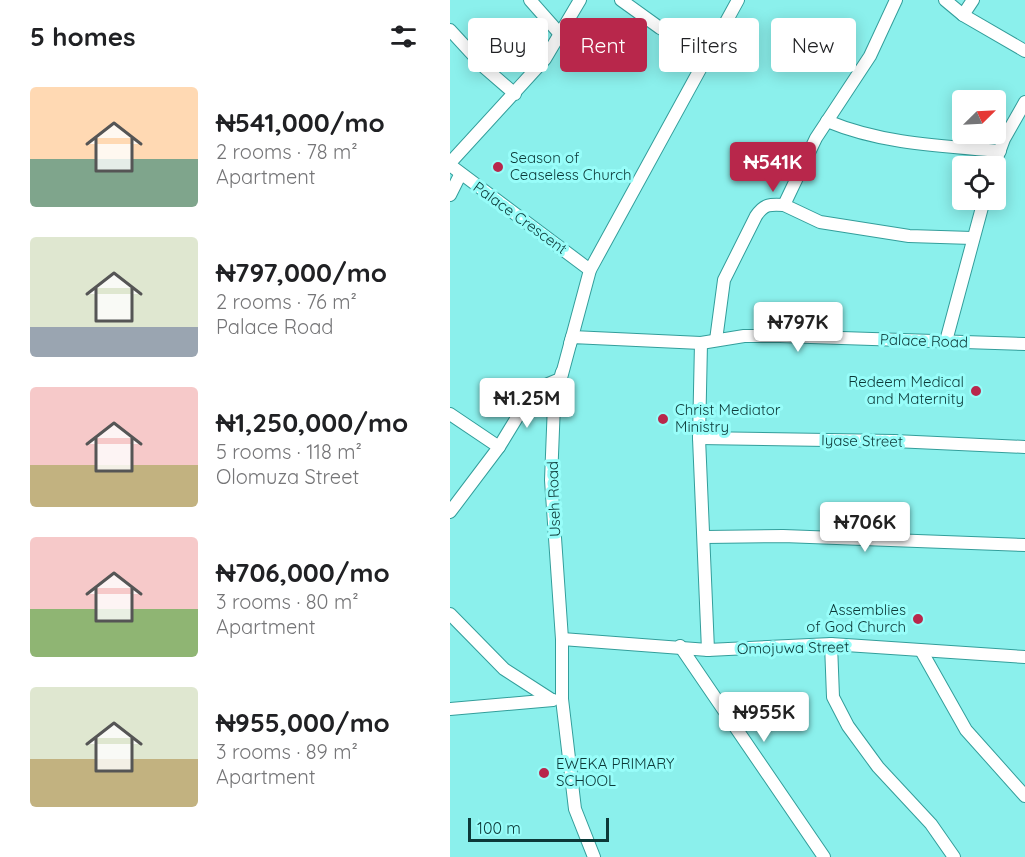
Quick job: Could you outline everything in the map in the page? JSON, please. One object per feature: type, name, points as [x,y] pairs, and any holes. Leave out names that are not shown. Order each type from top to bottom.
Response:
[{"type":"street","points":[[450,164],[455,155],[515,94],[545,59],[560,34],[530,0]]},
{"type":"street","points":[[569,18],[580,0]]},
{"type":"street","points":[[621,0],[659,27]]},
{"type":"street","name":"Useh Road","points":[[728,18],[738,0]]},
{"type":"street","points":[[784,205],[827,122],[870,56],[896,0]]},
{"type":"street","points":[[945,0],[963,15],[1025,51]]},
{"type":"street","points":[[963,15],[973,0]]},
{"type":"street","points":[[450,30],[485,68],[515,94]]},
{"type":"street","name":"Useh Road","points":[[594,857],[575,809],[557,700],[562,639],[551,480],[554,404],[590,270],[699,72]]},
{"type":"street","points":[[998,156],[1025,102]]},
{"type":"street","points":[[827,122],[856,134],[887,140],[1000,151]]},
{"type":"street","name":"Palace Crescent","points":[[450,164],[460,175],[590,270]]},
{"type":"street","points":[[450,195],[460,175]]},
{"type":"street","points":[[716,340],[724,280],[756,216],[762,207],[769,204],[784,205],[820,222],[909,236],[972,238]]},
{"type":"street","points":[[946,342],[981,210]]},
{"type":"street","name":"Palace Road","points":[[572,337],[701,343],[780,336],[1025,344]]},
{"type":"street","points":[[450,512],[499,447],[524,406],[541,387],[560,379],[572,337]]},
{"type":"street","points":[[701,343],[699,438],[708,650]]},
{"type":"street","points":[[450,414],[499,447]]},
{"type":"street","name":"Iyase Street","points":[[699,438],[894,441],[1025,447]]},
{"type":"street","points":[[705,537],[783,536],[1025,545]]},
{"type":"street","points":[[450,614],[504,669],[557,700]]},
{"type":"street","name":"Omojuwa Street","points":[[562,639],[680,646],[708,650],[831,644],[921,652],[1025,657]]},
{"type":"street","points":[[831,644],[833,697],[848,726],[878,767],[931,824],[954,857]]},
{"type":"street","points":[[680,646],[824,857]]},
{"type":"street","points":[[921,652],[966,730],[1025,796]]},
{"type":"street","points":[[450,709],[557,700]]},
{"type":"place","name":"Season of Ceaseless Church","points":[[498,167]]},
{"type":"place","name":"Redeem Medical and Maternity","points":[[976,391]]},
{"type":"place","name":"Christ Mediator Ministry","points":[[663,419]]},
{"type":"place","name":"Assemblies of God Church","points":[[918,619]]},
{"type":"place","name":"EWEKA PRIMARY SCHOOL","points":[[544,773]]}]
